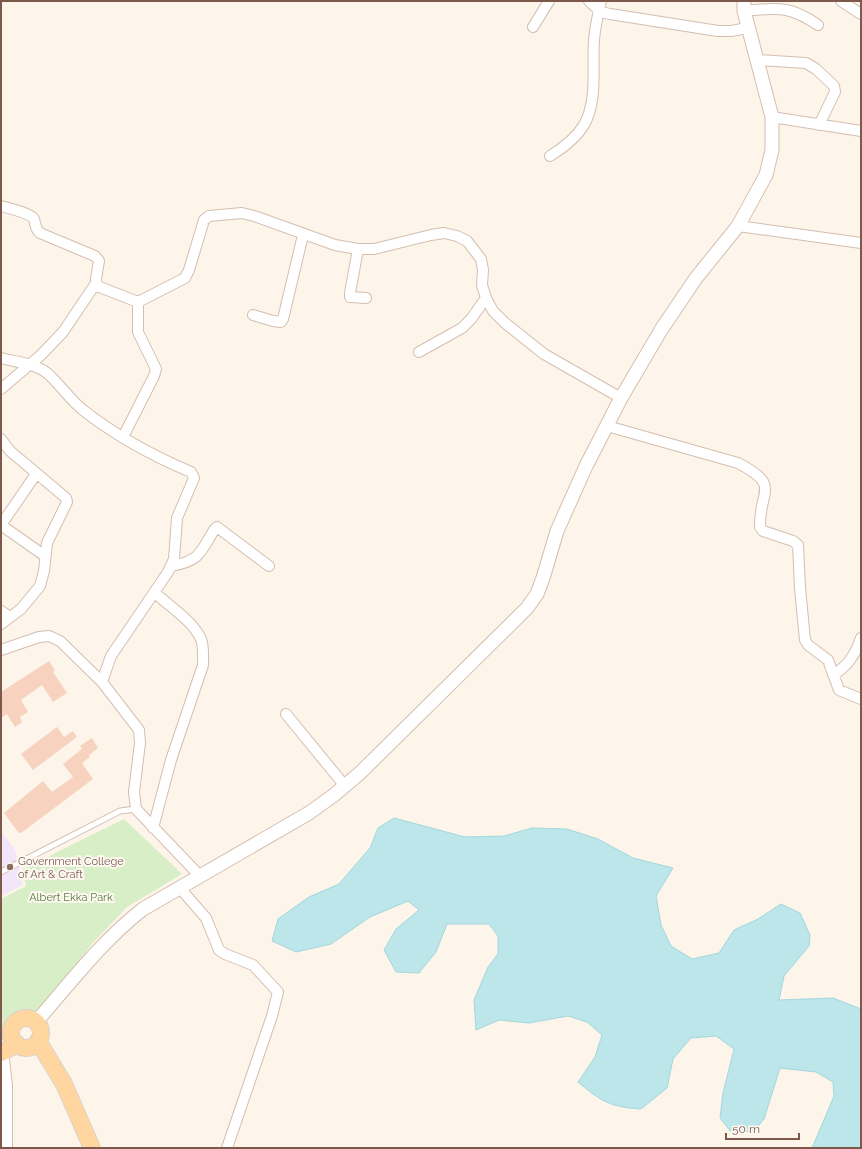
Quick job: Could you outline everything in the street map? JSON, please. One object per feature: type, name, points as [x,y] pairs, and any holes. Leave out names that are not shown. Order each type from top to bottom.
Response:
[{"type":"main road","points":[[38,1041],[26,1048],[7,1044],[12,1028],[18,1020],[27,1018],[36,1022],[40,1029],[38,1041],[64,1084],[92,1148]]},
{"type":"street","points":[[533,27],[549,1]]},
{"type":"street","points":[[589,1],[636,18],[718,31],[731,31],[748,28]]},
{"type":"street","points":[[841,1],[861,14]]},
{"type":"street","points":[[550,156],[561,149],[578,132],[588,115],[593,90],[594,40],[600,6]]},
{"type":"street","points":[[36,1022],[122,925],[143,909],[199,875],[309,813],[345,786],[399,735],[527,608],[537,594],[544,578],[557,530],[621,398],[661,330],[696,278],[738,226],[768,169],[772,150],[772,116],[748,28],[744,6],[790,10],[803,15],[818,25]]},
{"type":"street","points":[[757,60],[806,63],[816,69],[834,86],[835,92],[819,124]]},
{"type":"street","points":[[772,116],[861,131]]},
{"type":"street","points":[[1,206],[29,215],[34,219],[37,231],[40,234],[95,256],[99,261],[96,283],[63,332],[1,389]]},
{"type":"street","points":[[96,283],[97,286],[138,302],[185,278],[189,270],[204,220],[209,216],[242,213],[335,245],[358,249],[374,249],[431,235],[444,234],[457,236],[466,241],[481,259],[483,270],[482,285],[492,311],[544,354],[621,398]]},
{"type":"street","points":[[738,226],[861,243]]},
{"type":"street","points":[[253,315],[273,321],[281,322],[283,319],[303,235]]},
{"type":"street","points":[[358,249],[350,297],[366,298]]},
{"type":"street","points":[[419,352],[462,328],[471,319],[486,298]]},
{"type":"street","points":[[123,437],[154,376],[156,369],[138,332],[138,302]]},
{"type":"street","points":[[1,358],[29,364],[46,373],[68,397],[83,410],[123,437],[167,462],[192,472],[194,478],[177,518],[174,558],[171,566],[111,656],[102,682]]},
{"type":"street","points":[[607,426],[738,463],[751,470],[761,478],[765,484],[766,490],[760,526],[763,531],[793,541],[798,545],[805,640],[808,645],[828,660],[839,690],[861,699]]},
{"type":"street","points":[[1,624],[21,609],[40,586],[44,571],[47,543],[66,502],[66,498],[2,444]]},
{"type":"street","points":[[36,474],[1,525],[46,556]]},
{"type":"street","points":[[171,566],[187,563],[195,558],[214,530],[218,528],[269,566]]},
{"type":"street","points":[[153,828],[171,760],[203,665],[201,640],[196,632],[185,619],[154,592]]},
{"type":"street","points":[[1,611],[10,617]]},
{"type":"street","points":[[1,650],[39,637],[48,636],[60,641],[102,682],[139,730],[140,743],[134,792],[136,809],[199,875]]},
{"type":"street","points":[[833,675],[844,668],[853,657],[861,638]]},
{"type":"street","points":[[286,714],[345,786]]},
{"type":"street","points":[[179,887],[206,918],[219,950],[225,954],[253,965],[278,992],[272,1016],[227,1148]]},
{"type":"street","points":[[7,1044],[8,1148]]},
{"type":"lane","points":[[1,872],[120,811],[136,809]]},
{"type":"shaded area","name":"Government College of Art & Craft","points":[[1,831],[15,850],[23,885],[1,896]]},
{"type":"green space","name":"Albert Ekka Park","points":[[124,819],[182,874],[127,907],[91,945],[42,1009],[21,1029],[1,1041],[1,899],[26,886],[23,869]]},
{"type":"water","points":[[394,818],[465,837],[504,836],[532,828],[567,829],[598,839],[633,858],[673,868],[656,896],[661,925],[671,946],[692,959],[719,953],[734,930],[758,919],[781,904],[800,913],[810,935],[809,946],[784,976],[779,1000],[833,998],[861,1009],[861,1148],[812,1148],[834,1096],[833,1082],[816,1072],[780,1068],[764,1119],[754,1131],[731,1132],[720,1118],[723,1093],[734,1049],[716,1036],[691,1038],[673,1059],[667,1088],[641,1109],[621,1107],[606,1102],[578,1082],[595,1057],[602,1035],[587,1022],[568,1016],[529,1023],[499,1020],[476,1030],[474,1000],[488,967],[498,954],[498,936],[489,924],[447,924],[436,952],[419,973],[396,972],[384,950],[396,929],[419,910],[408,901],[370,917],[331,944],[296,952],[272,941],[278,919],[309,897],[339,884],[370,848],[378,828]]},
{"type":"building","points":[[49,661],[55,670],[53,672],[67,693],[53,702],[42,685],[21,700],[28,712],[20,717],[22,722],[15,727],[7,714],[1,718],[1,692]]},
{"type":"building","points":[[57,727],[64,737],[73,731],[77,737],[33,770],[21,754]]},
{"type":"building","points":[[92,738],[98,748],[82,763],[93,779],[21,833],[18,832],[4,813],[43,781],[52,792],[73,777],[63,764],[82,749],[80,746]]},
{"type":"place","name":"Government College of Art & Craft","points":[[10,867]]}]
